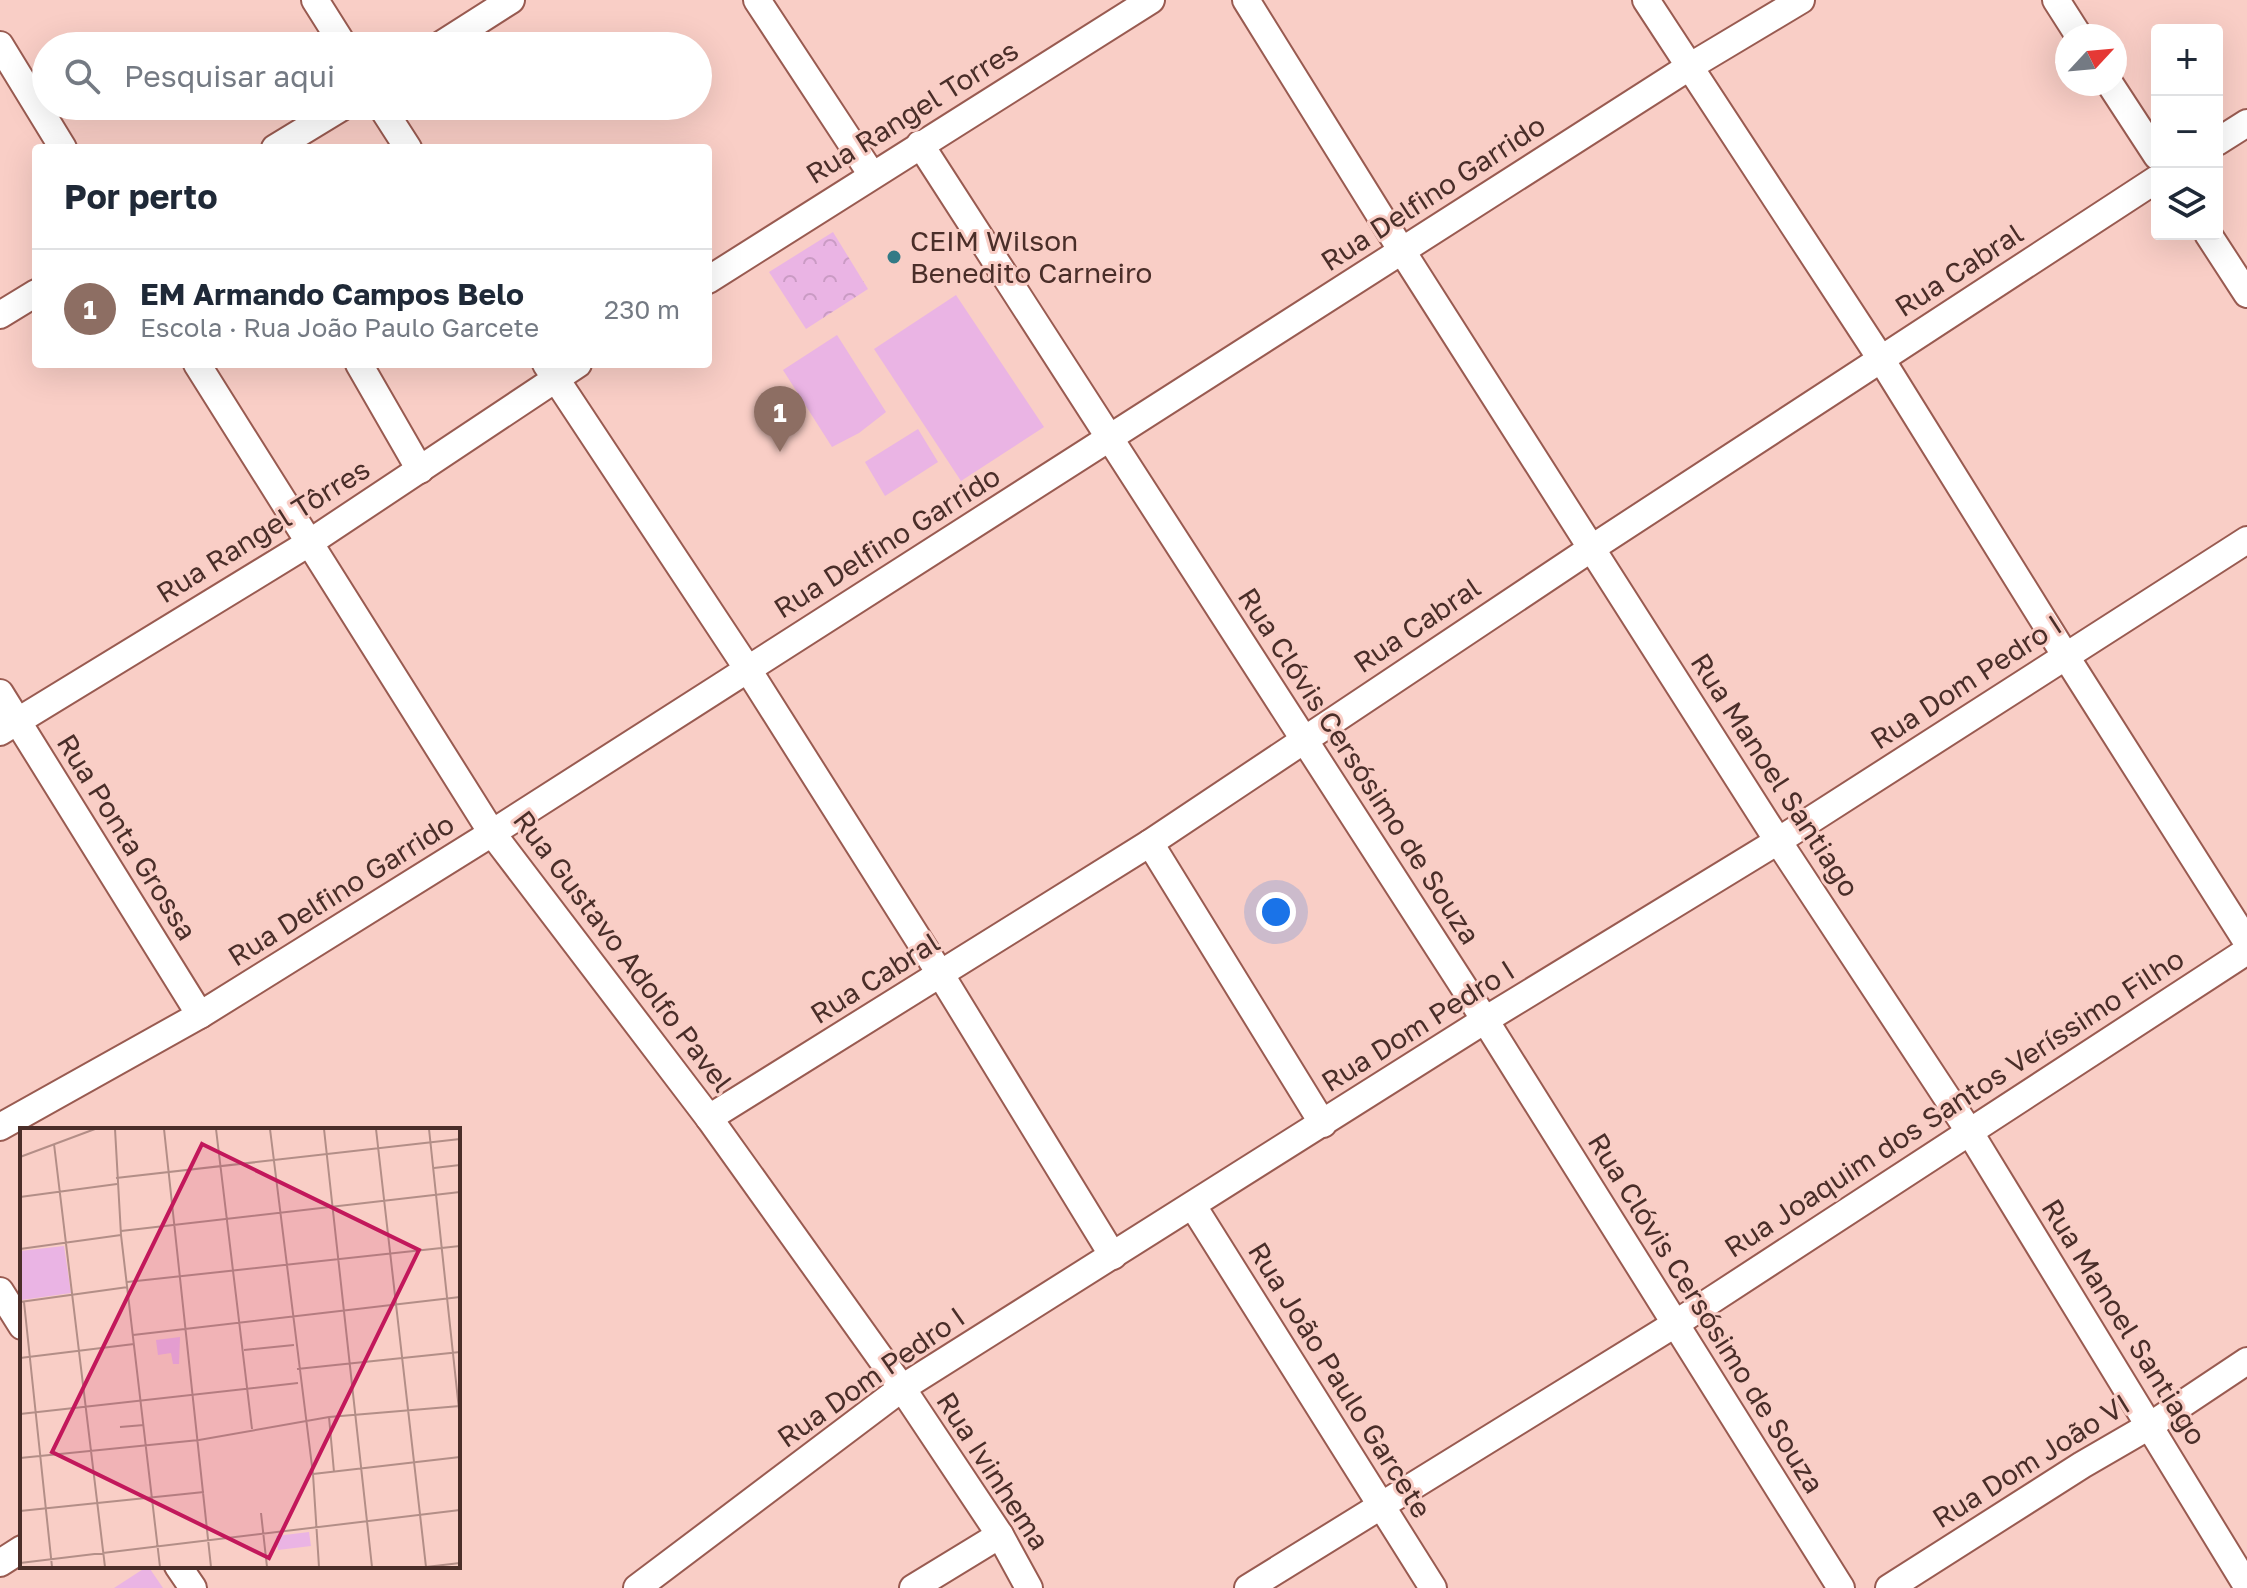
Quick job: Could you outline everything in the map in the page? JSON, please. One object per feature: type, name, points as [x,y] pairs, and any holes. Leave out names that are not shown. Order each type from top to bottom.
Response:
[{"type":"street","points":[[315,0],[335,32]]},
{"type":"street","points":[[461,32],[511,0]]},
{"type":"street","points":[[757,0],[872,175]]},
{"type":"street","name":"Rua Rangel Torres","points":[[712,277],[1151,0]]},
{"type":"street","name":"Rua Manoel Santiago","points":[[1246,0],[1778,841],[1969,1131],[2247,1586]]},
{"type":"street","points":[[1646,0],[1881,359],[2247,942]]},
{"type":"street","name":"Rua Delfino Garrido","points":[[0,1127],[200,1015],[492,833],[1689,67],[1801,0]]},
{"type":"street","points":[[2056,0],[2071,24]]},
{"type":"street","points":[[0,45],[32,97]]},
{"type":"street","points":[[2118,96],[2151,147]]},
{"type":"street","points":[[46,120],[61,144]]},
{"type":"street","points":[[282,144],[321,120]]},
{"type":"street","points":[[390,120],[405,144]]},
{"type":"street","points":[[2223,138],[2247,123]]},
{"type":"street","name":"Rua Clóvis Cersósimo de Souza","points":[[920,144],[1485,1020],[1841,1588]]},
{"type":"street","name":"Rua Cabral","points":[[709,1118],[1150,843],[1592,548],[2151,183]]},
{"type":"street","points":[[2212,240],[2247,294]]},
{"type":"street","points":[[0,315],[32,295]]},
{"type":"street","points":[[200,368],[309,543]]},
{"type":"street","points":[[361,368],[420,470]]},
{"type":"street","points":[[551,371],[747,668],[941,975],[1113,1256]]},
{"type":"street","name":"Rua Rangel Tôrres","points":[[9,726],[309,543],[420,470],[551,371]]},
{"type":"street","name":"Rua Dom Pedro I","points":[[637,1588],[902,1388],[1485,1020],[1778,841],[2247,540]]},
{"type":"street","name":"Rua Gustavo Adolfo Pavel","points":[[309,543],[492,833],[709,1118],[902,1388]]},
{"type":"street","name":"Rua Ponta Grossa","points":[[0,693],[9,726],[200,1015]]},
{"type":"street","points":[[1150,843],[1323,1124]]},
{"type":"street","name":"Rua Joaquim dos Santos Veríssimo Filho","points":[[1248,1588],[1675,1324],[2247,951]]},
{"type":"street","name":"Rua João Paulo Garcete","points":[[1193,1206],[1433,1588]]},
{"type":"street","points":[[0,1291],[20,1323]]},
{"type":"street","name":"Rua Dom João VI","points":[[1889,1588],[2082,1465],[2151,1425],[2247,1361]]},
{"type":"street","name":"Rua Ivinhema","points":[[902,1388],[1000,1535],[1029,1588]]},
{"type":"street","points":[[913,1588],[1000,1535]]},
{"type":"street","points":[[0,1563],[20,1550]]},
{"type":"street","points":[[179,1568],[193,1588]]},
{"type":"green space","points":[[833,232],[868,289],[806,329],[769,272]]},
{"type":"green space","points":[[956,295],[1044,427],[961,481],[874,349]]},
{"type":"green space","points":[[837,335],[886,412],[859,433],[832,447],[783,370]]},
{"type":"green space","points":[[918,429],[938,462],[885,496],[865,462]]},
{"type":"green space","points":[[149,1568],[163,1588],[114,1588]]},
{"type":"place","name":"CEIM Wilson Benedito Carneiro","points":[[894,257]]},
{"type":"place","name":"EM Armando Campos Belo","points":[[780,452]]}]
